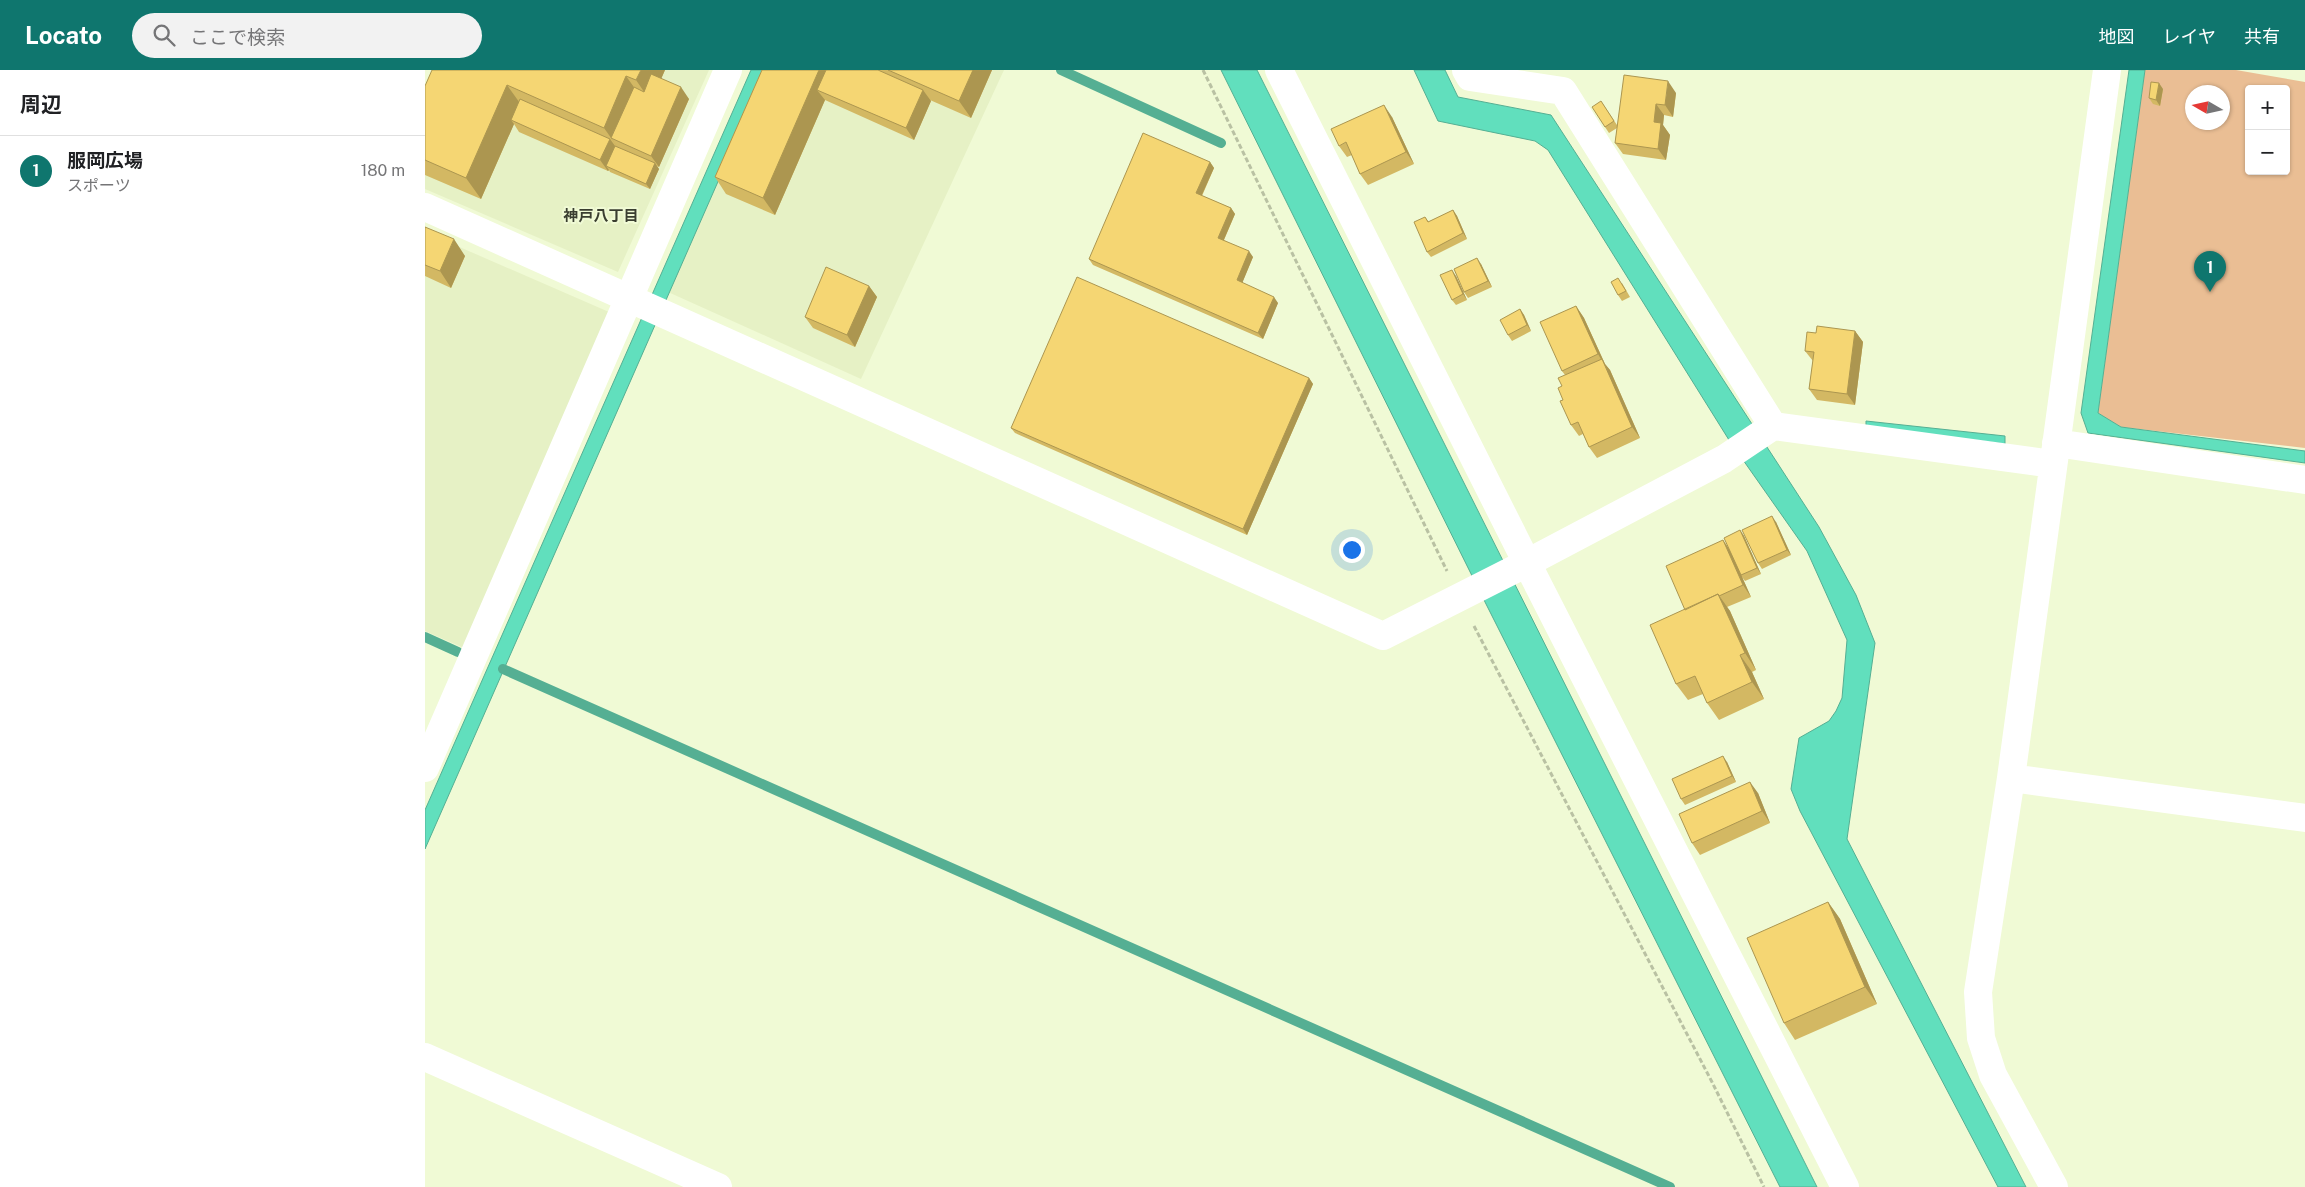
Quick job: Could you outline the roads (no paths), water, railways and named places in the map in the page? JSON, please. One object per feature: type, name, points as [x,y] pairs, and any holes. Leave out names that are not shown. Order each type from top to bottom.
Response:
[{"type":"street","points":[[425,768],[645,304],[728,70]]},
{"type":"street","points":[[1279,70],[1522,566],[1845,1187]]},
{"type":"street","points":[[1466,70],[1469,77],[1563,91],[1768,429]]},
{"type":"street","points":[[2054,1187],[1993,1076],[1981,1038],[1979,992],[2011,778],[2107,70]]},
{"type":"street","points":[[425,207],[1383,636],[1522,566],[1735,452],[1768,429],[2055,454],[2305,480]]},
{"type":"street","points":[[2011,778],[2305,818]]},
{"type":"street","points":[[425,1057],[718,1187]]},
{"type":"water","points":[[751,70],[767,70],[425,849],[425,810]]},
{"type":"water","points":[[1221,70],[1257,70],[1817,1187],[1780,1187],[1486,604]]},
{"type":"water","points":[[1414,70],[1445,70],[1458,97],[1551,115],[1819,527],[1856,595],[1875,643],[1847,839],[2026,1187],[1998,1187],[1800,811],[1791,789],[1799,738],[1829,721],[1842,698],[1847,640],[1807,551],[1729,440],[1548,150],[1535,141],[1438,121]]},
{"type":"water","points":[[2129,70],[2145,70],[2098,413],[2121,427],[2305,451],[2305,463],[2088,433],[2081,413]]},
{"type":"water","points":[[1866,421],[2005,436],[2005,444],[1866,427]]},
{"type":"waterway","points":[[1061,70],[1221,143]]},
{"type":"waterway","points":[[425,637],[458,652]]},
{"type":"waterway","points":[[503,669],[1670,1187]]},
{"type":"place","name":"服岡広場","points":[[2210,292]]},
{"type":"district","name":"神戸八丁目","points":[[601,216]]}]
